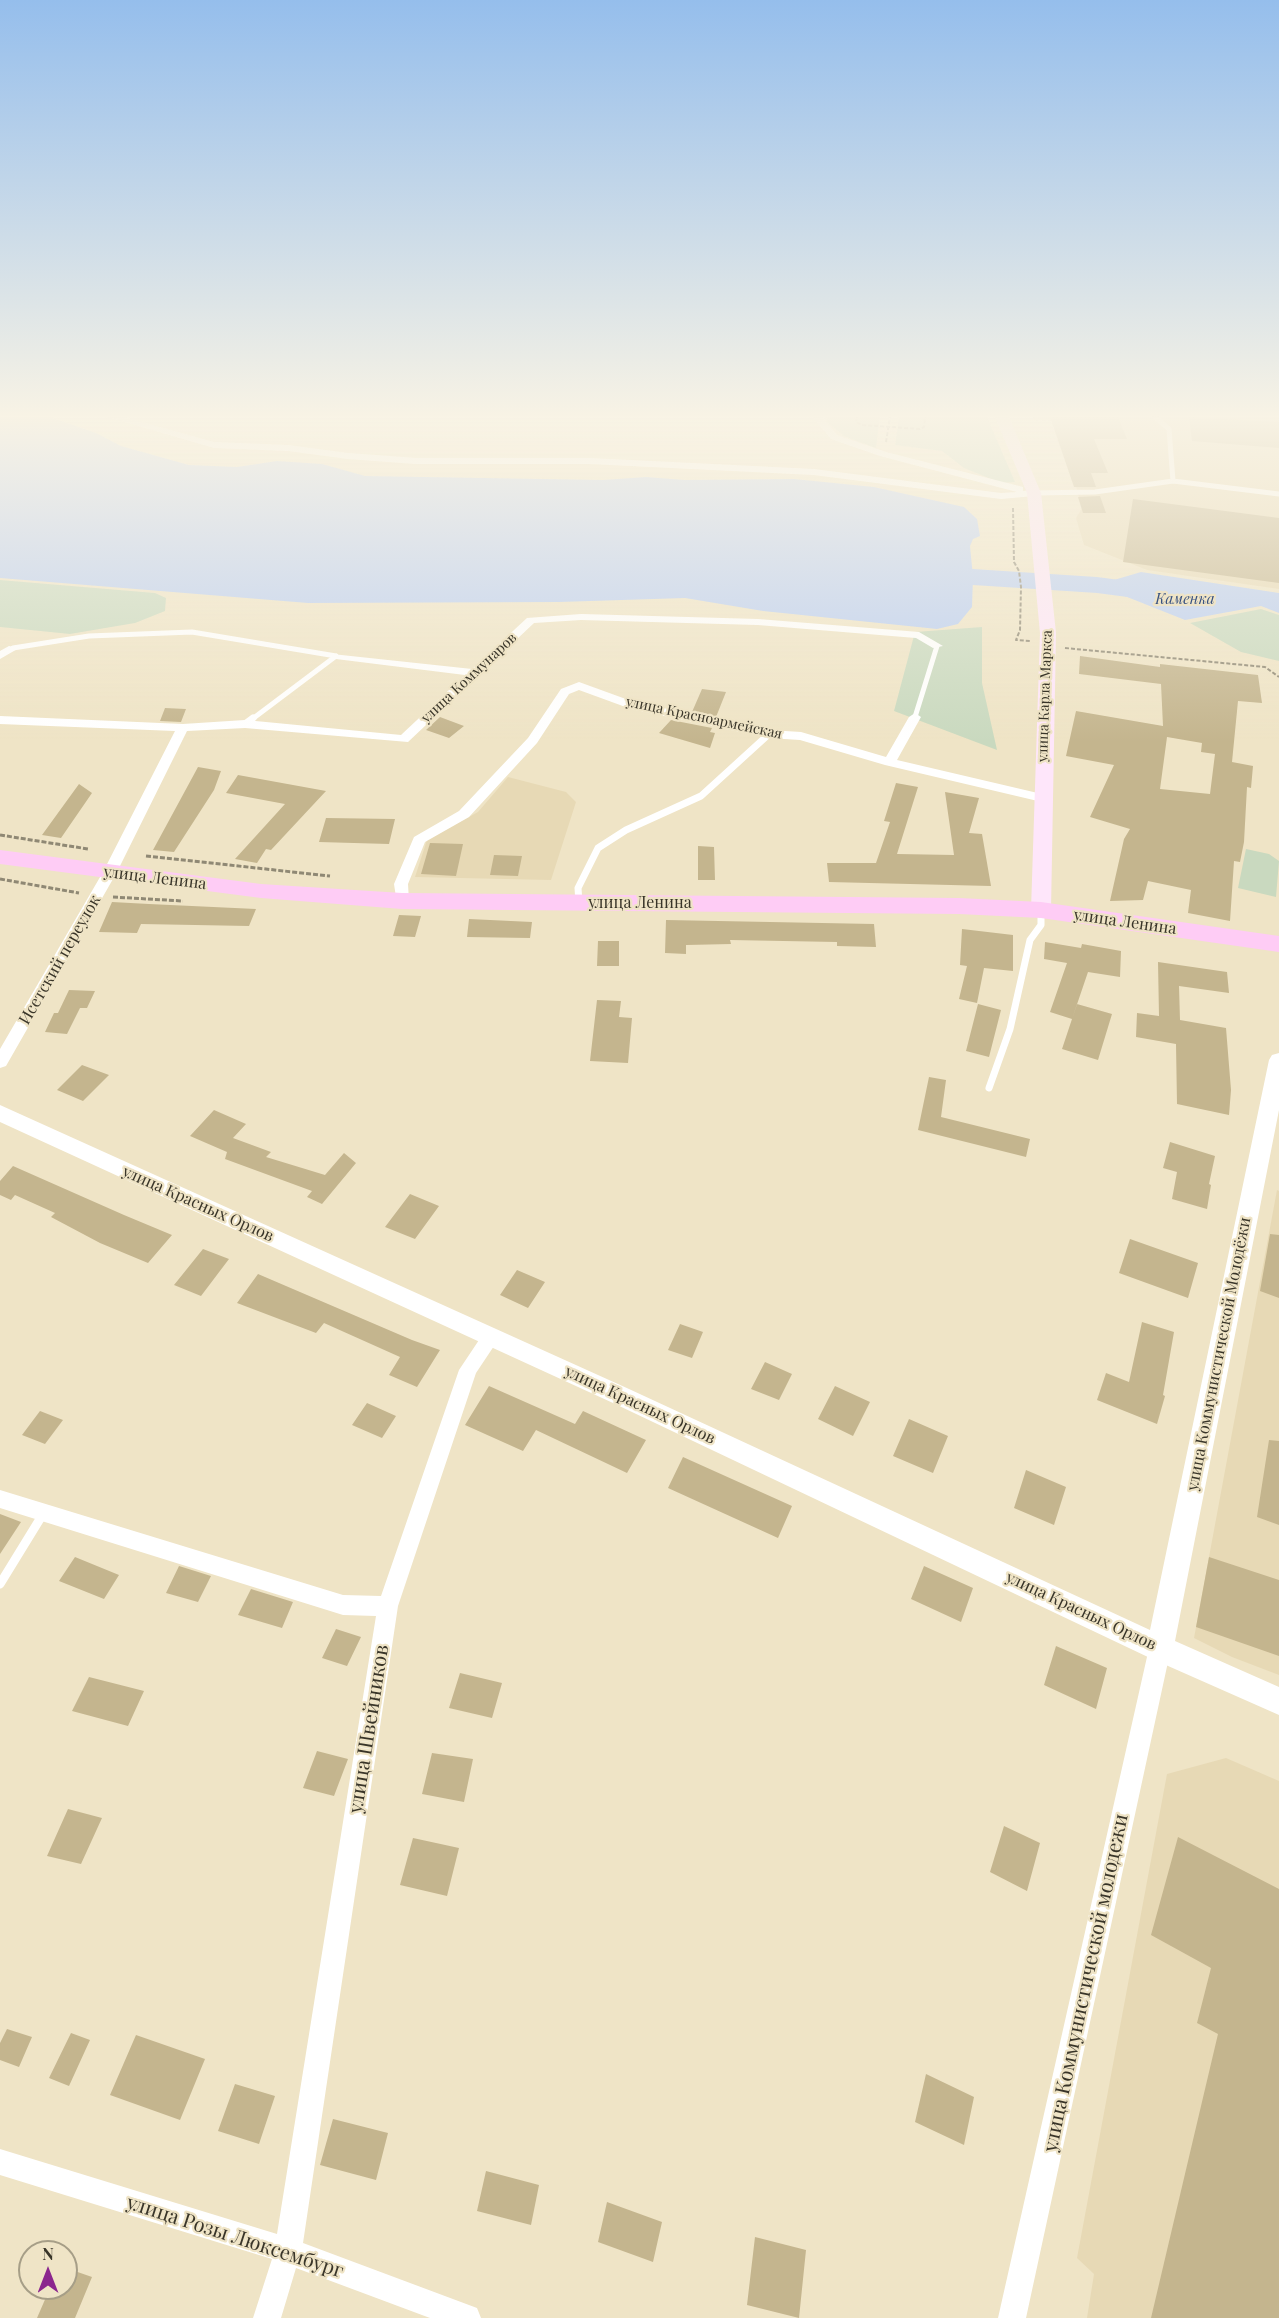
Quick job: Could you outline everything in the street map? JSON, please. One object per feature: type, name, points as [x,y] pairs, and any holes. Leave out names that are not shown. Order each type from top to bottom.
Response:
[{"type":"main road","name":"улица Карла Маркса","points":[[1036,525],[1041,638],[1041,910]]},
{"type":"main road","name":"улица Ленина","points":[[0,857],[261,891],[402,901],[958,906],[1041,910],[1279,944]]},
{"type":"street","name":"улица Коммунаров","points":[[0,720],[183,728],[245,724],[404,739],[531,620],[580,617],[758,622],[919,635],[938,646]]},
{"type":"street","points":[[0,656],[13,648]]},
{"type":"street","points":[[336,656],[474,673]]},
{"type":"street","name":"улица Красноармейская","points":[[402,901],[401,884],[419,840],[464,813],[533,740],[565,692],[579,686],[631,705],[769,734],[801,736],[889,762],[1042,798]]},
{"type":"street","points":[[889,762],[915,717]]},
{"type":"street","name":"Исетский переулок","points":[[0,1062],[110,872],[183,728]]},
{"type":"street","name":"улица Коммунистической Молодёжи","points":[[1160,1648],[1279,1060]]},
{"type":"street","name":"улица Красных Орлов","points":[[0,1113],[1279,1701]]},
{"type":"street","name":"улица Швейников","points":[[267,2318],[288,2251],[388,1606],[468,1370],[491,1337]]},
{"type":"street","points":[[0,1500],[344,1605],[388,1606]]},
{"type":"street","name":"улица Коммунистической молодежи","points":[[1012,2318],[1160,1648]]},
{"type":"street","name":"улица Розы Люксембург","points":[[0,2162],[288,2251],[467,2318]]},
{"type":"lane","points":[[13,648],[89,636],[192,632],[336,656]]},
{"type":"lane","points":[[915,717],[938,646]]},
{"type":"lane","points":[[245,724],[336,656]]},
{"type":"lane","points":[[579,903],[578,888],[598,848],[626,830],[700,796],[769,734]]},
{"type":"lane","points":[[989,1088],[999,1066],[1010,1029],[1030,940],[1041,925],[1041,910]]},
{"type":"lane","points":[[0,1584],[43,1514]]},
{"type":"path","points":[[1013,525],[1014,562],[1019,571],[1021,587],[1020,630],[1016,640],[1041,638]]},
{"type":"path","points":[[1060,648],[1265,667],[1279,677]]},
{"type":"shaded area","points":[[1078,525],[1279,525],[1279,589],[1147,570],[1084,545]]},
{"type":"shaded area","points":[[508,777],[566,792],[576,802],[551,880],[415,877],[427,840],[478,812]]},
{"type":"shaded area","points":[[1277,1190],[1279,1191],[1279,1675],[1232,1657],[1194,1638]]},
{"type":"shaded area","points":[[1226,1758],[1279,1781],[1279,2318],[1087,2318],[1094,2274],[1077,2258],[1167,1774]]},
{"type":"green space","points":[[0,580],[155,593],[166,598],[165,611],[135,623],[70,634],[0,627]]},
{"type":"green space","points":[[1261,609],[1279,615],[1279,661],[1241,652],[1190,623]]},
{"type":"green space","points":[[982,627],[982,683],[997,750],[894,711],[915,632]]},
{"type":"green space","points":[[1246,849],[1269,854],[1279,861],[1276,897],[1238,888]]},
{"type":"water","points":[[0,525],[978,525],[980,536],[973,539],[970,546],[973,577],[972,607],[958,624],[937,629],[763,611],[685,598],[559,602],[308,603],[0,578]]},
{"type":"water","name":"Каменка","points":[[1141,572],[1279,593],[1279,613],[1261,606],[1185,620],[1097,585]]},
{"type":"building","points":[[1129,525],[1279,525],[1279,583],[1123,562]]},
{"type":"building","points":[[1080,656],[1160,667],[1160,664],[1258,675],[1262,703],[1238,701],[1232,762],[1253,766],[1251,788],[1247,787],[1244,842],[1240,862],[1234,861],[1230,921],[1188,913],[1191,890],[1148,881],[1143,900],[1110,901],[1124,839],[1130,829],[1090,817],[1114,765],[1066,756],[1076,711],[1163,726],[1161,684],[1079,674]],"holes":[[[1167,737],[1202,743],[1201,752],[1215,754],[1210,794],[1160,789]]]},
{"type":"building","points":[[702,689],[726,692],[716,717],[692,712]]},
{"type":"building","points":[[165,708],[186,709],[181,722],[160,721]]},
{"type":"building","points":[[440,717],[464,726],[449,738],[426,730]]},
{"type":"building","points":[[671,720],[712,728],[710,732],[715,733],[710,748],[659,733]]},
{"type":"building","points":[[198,767],[221,771],[214,790],[174,852],[153,850]]},
{"type":"building","points":[[238,775],[326,791],[271,850],[266,849],[257,863],[235,859],[285,804],[226,793]]},
{"type":"building","points":[[896,783],[918,787],[897,854],[954,855],[945,792],[979,798],[969,833],[982,834],[991,886],[829,882],[827,863],[876,863],[890,822],[884,821]]},
{"type":"building","points":[[79,784],[92,793],[61,838],[42,835]]},
{"type":"building","points":[[326,818],[395,819],[389,844],[319,842]]},
{"type":"building","points":[[430,843],[463,844],[456,876],[421,874]]},
{"type":"building","points":[[698,846],[714,847],[715,880],[698,880]]},
{"type":"building","points":[[494,855],[522,856],[518,876],[490,875]]},
{"type":"building","points":[[112,902],[256,909],[249,926],[141,924],[137,933],[99,932]]},
{"type":"building","points":[[399,915],[421,916],[415,937],[393,936]]},
{"type":"building","points":[[469,919],[532,922],[530,938],[467,937]]},
{"type":"building","points":[[666,920],[874,924],[876,947],[837,946],[837,942],[730,940],[731,944],[686,945],[686,954],[665,953]]},
{"type":"building","points":[[962,929],[1013,935],[1013,971],[984,968],[977,1003],[959,999],[967,966],[960,965]]},
{"type":"building","points":[[598,941],[619,941],[619,966],[597,966]]},
{"type":"building","points":[[1045,942],[1081,948],[1082,944],[1121,951],[1120,977],[1088,972],[1072,1019],[1050,1012],[1067,963],[1044,959]]},
{"type":"building","points":[[1158,962],[1227,972],[1229,993],[1179,986],[1180,1020],[1226,1028],[1231,1090],[1229,1115],[1177,1104],[1176,1044],[1136,1037],[1137,1013],[1159,1016]]},
{"type":"building","points":[[69,990],[95,991],[87,1008],[80,1008],[67,1034],[45,1032],[54,1013],[58,1013]]},
{"type":"building","points":[[597,1000],[621,1001],[619,1017],[632,1018],[628,1063],[590,1061]]},
{"type":"building","points":[[978,1004],[1001,1010],[989,1057],[966,1051]]},
{"type":"building","points":[[1077,1004],[1112,1014],[1098,1060],[1062,1049]]},
{"type":"building","points":[[82,1065],[109,1075],[83,1101],[57,1090]]},
{"type":"building","points":[[929,1077],[946,1080],[941,1117],[1030,1139],[1026,1157],[918,1130]]},
{"type":"building","points":[[214,1110],[246,1124],[233,1138],[271,1152],[266,1157],[325,1175],[344,1153],[356,1163],[322,1204],[307,1197],[312,1191],[225,1159],[227,1152],[190,1136]]},
{"type":"building","points":[[1170,1142],[1215,1156],[1207,1209],[1172,1199],[1177,1172],[1163,1168]]},
{"type":"building","points":[[13,1166],[172,1235],[148,1263],[100,1243],[51,1217],[55,1213],[15,1195],[11,1200],[0,1195],[0,1181]]},
{"type":"building","points":[[410,1194],[439,1206],[415,1239],[385,1227]]},
{"type":"building","points":[[1270,1234],[1279,1235],[1279,1298],[1260,1291]]},
{"type":"building","points":[[1130,1239],[1198,1263],[1188,1298],[1119,1273]]},
{"type":"building","points":[[203,1249],[229,1259],[201,1296],[174,1285]]},
{"type":"building","points":[[517,1270],[545,1282],[528,1308],[500,1295]]},
{"type":"building","points":[[258,1274],[440,1350],[417,1387],[389,1375],[400,1357],[324,1323],[316,1333],[237,1303]]},
{"type":"building","points":[[1142,1322],[1174,1332],[1163,1395],[1165,1396],[1157,1424],[1097,1400],[1106,1373],[1129,1382]]},
{"type":"building","points":[[680,1324],[703,1332],[692,1358],[668,1350]]},
{"type":"building","points":[[765,1362],[792,1374],[779,1400],[751,1389]]},
{"type":"building","points":[[489,1386],[575,1424],[583,1411],[646,1440],[627,1473],[536,1430],[523,1451],[465,1425]]},
{"type":"building","points":[[835,1386],[870,1402],[853,1436],[818,1419]]},
{"type":"building","points":[[367,1403],[396,1416],[382,1438],[352,1425]]},
{"type":"building","points":[[40,1411],[63,1420],[45,1444],[22,1435]]},
{"type":"building","points":[[909,1419],[948,1436],[933,1473],[893,1456]]},
{"type":"building","points":[[1269,1440],[1279,1441],[1279,1525],[1257,1517]]},
{"type":"building","points":[[683,1457],[792,1506],[778,1538],[668,1488]]},
{"type":"building","points":[[1026,1470],[1066,1487],[1054,1525],[1014,1508]]},
{"type":"building","points":[[0,1514],[21,1522],[0,1554]]},
{"type":"building","points":[[75,1557],[119,1575],[104,1599],[59,1581]]},
{"type":"building","points":[[1209,1557],[1279,1580],[1279,1656],[1196,1627]]},
{"type":"building","points":[[179,1566],[211,1576],[198,1602],[166,1593]]},
{"type":"building","points":[[924,1566],[973,1588],[961,1622],[911,1599]]},
{"type":"building","points":[[251,1589],[293,1602],[282,1628],[238,1615]]},
{"type":"building","points":[[336,1629],[361,1637],[347,1666],[322,1658]]},
{"type":"building","points":[[1056,1646],[1107,1668],[1096,1709],[1044,1685]]},
{"type":"building","points":[[460,1673],[502,1683],[492,1718],[449,1708]]},
{"type":"building","points":[[89,1677],[144,1691],[128,1726],[72,1711]]},
{"type":"building","points":[[317,1751],[348,1759],[334,1796],[303,1788]]},
{"type":"building","points":[[432,1753],[473,1759],[464,1802],[422,1794]]},
{"type":"building","points":[[68,1809],[102,1818],[81,1864],[47,1856]]},
{"type":"building","points":[[1004,1826],[1040,1843],[1027,1891],[990,1872]]},
{"type":"building","points":[[1178,1837],[1279,1889],[1279,2318],[1151,2318],[1218,2034],[1197,2023],[1211,1968],[1151,1935]]},
{"type":"building","points":[[413,1838],[459,1848],[447,1896],[400,1885]]},
{"type":"building","points":[[7,2029],[32,2037],[19,2067],[0,2060],[0,2043]]},
{"type":"building","points":[[71,2033],[90,2040],[69,2086],[49,2078]]},
{"type":"building","points":[[136,2035],[205,2059],[180,2120],[110,2095]]},
{"type":"building","points":[[926,2074],[974,2097],[964,2145],[915,2122]]},
{"type":"building","points":[[235,2084],[275,2096],[259,2144],[218,2131]]},
{"type":"building","points":[[333,2119],[388,2133],[376,2180],[320,2165]]},
{"type":"building","points":[[486,2171],[539,2185],[531,2225],[477,2211]]},
{"type":"building","points":[[607,2202],[662,2222],[653,2262],[598,2242]]},
{"type":"building","points":[[755,2237],[806,2250],[799,2318],[747,2305]]},
{"type":"building","points":[[78,2272],[92,2277],[75,2318],[37,2318],[45,2300],[78,2300]]},
{"type":"waterway","name":"Каменка","points":[[922,570],[973,577],[1097,585],[1150,592]]}]
